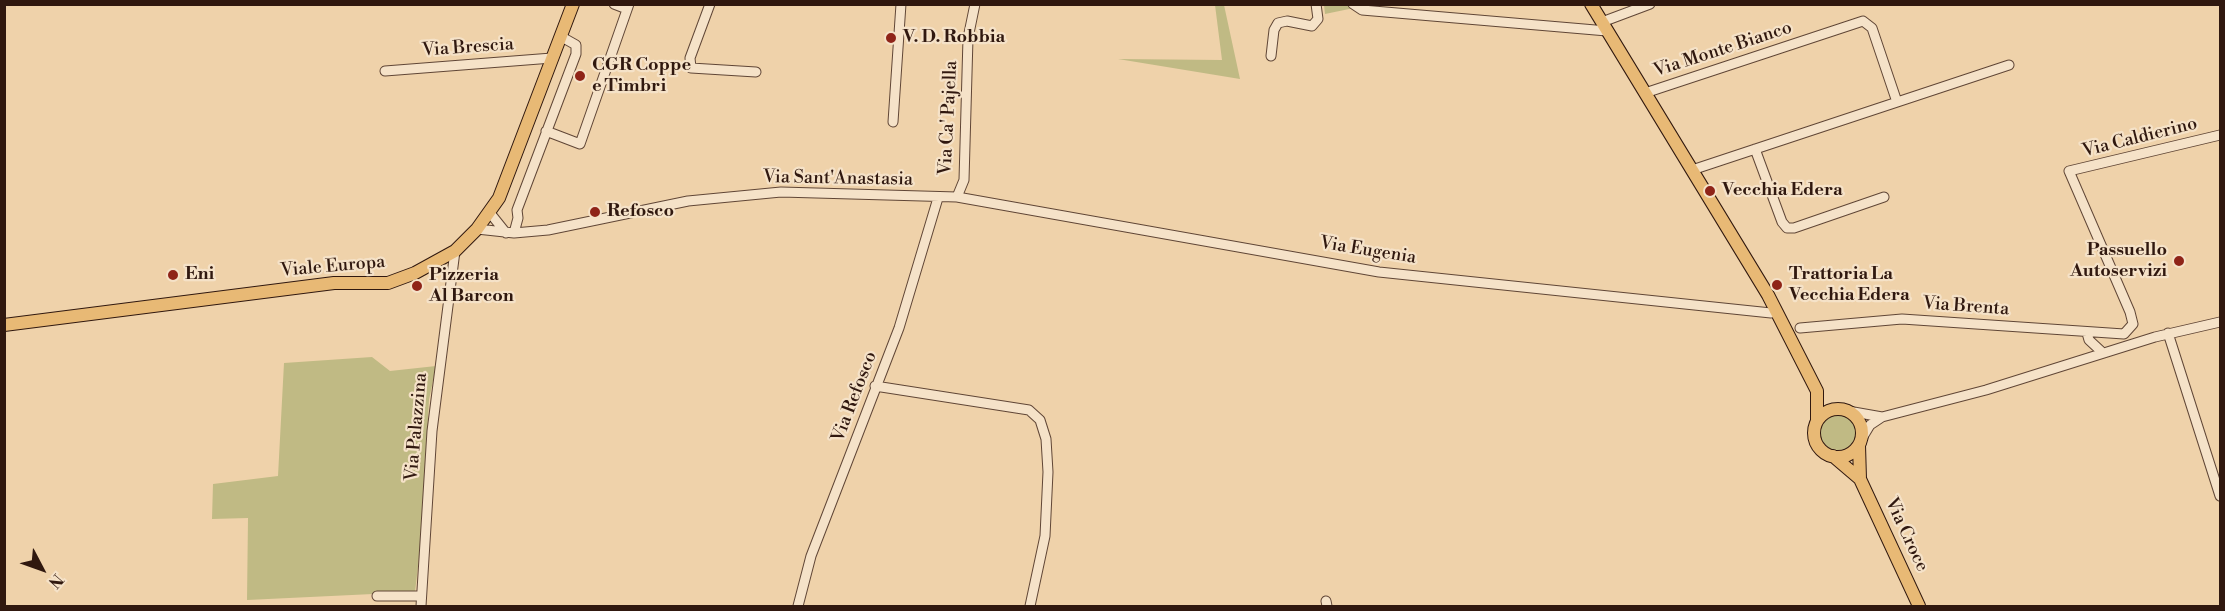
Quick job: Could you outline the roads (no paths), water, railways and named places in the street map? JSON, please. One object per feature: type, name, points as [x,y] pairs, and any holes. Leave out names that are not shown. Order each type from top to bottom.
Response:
[{"type":"main road","name":"Viale Europa","points":[[4,325],[334,283],[387,283],[415,273],[455,251],[490,213],[510,174],[573,4]]},
{"type":"main road","points":[[1591,4],[1745,255],[1776,311],[1816,391],[1817,421]]},
{"type":"main road","points":[[1816,391],[1845,410]]},
{"type":"main road","points":[[1817,421],[1827,411],[1845,410]]},
{"type":"main road","name":"Via Croce","points":[[1845,410],[1861,426],[1860,479]]},
{"type":"main road","name":"Via Croce","points":[[1817,421],[1814,428],[1816,443],[1820,449],[1833,456],[1860,479],[1919,606]]},
{"type":"main road","points":[[1833,456],[1848,455],[1860,442]]},
{"type":"street","points":[[546,131],[580,144],[628,7],[614,4]]},
{"type":"street","points":[[710,4],[690,58],[691,68],[756,72]]},
{"type":"street","points":[[893,122],[901,4]]},
{"type":"street","name":"Via Ca' Pajella","points":[[957,197],[964,180],[968,38],[975,4]]},
{"type":"street","points":[[1271,56],[1274,30],[1278,23],[1287,21],[1312,26],[1318,19],[1316,4]]},
{"type":"street","points":[[1353,4],[1362,10],[1604,26],[1650,4]]},
{"type":"street","name":"Via Monte Bianco","points":[[1645,93],[1863,21],[1872,28],[1897,102]]},
{"type":"street","points":[[490,213],[510,233],[518,218],[517,210],[576,54],[576,45],[560,36]]},
{"type":"street","name":"Via Brescia","points":[[385,71],[552,57]]},
{"type":"street","points":[[1692,170],[2009,65]]},
{"type":"street","name":"Via Caldierino","points":[[2088,337],[2119,335],[2128,331],[2133,324],[2105,249],[2069,171],[2220,135]]},
{"type":"street","points":[[1755,149],[1782,222],[1787,228],[1884,197]]},
{"type":"street","name":"Via Sant'Anastasia","points":[[477,229],[510,233],[548,230],[688,201],[781,192],[878,192],[938,198],[957,197]]},
{"type":"street","name":"Via Eugenia","points":[[957,197],[1379,272],[1771,313],[1776,311]]},
{"type":"street","name":"Via Refosco","points":[[798,606],[811,556],[838,492],[875,386],[899,328],[938,198]]},
{"type":"street","name":"Via Palazzina","points":[[421,601],[432,431],[455,251]]},
{"type":"street","name":"Via Brenta","points":[[1800,328],[1902,319],[2088,337]]},
{"type":"street","points":[[1860,442],[1870,425],[1882,417],[1986,390],[2168,333],[2220,322]]},
{"type":"street","points":[[2168,333],[2220,496]]},
{"type":"street","points":[[2080,360],[2088,337],[2103,353]]},
{"type":"street","points":[[875,386],[1029,410],[1040,420],[1046,439],[1048,472],[1046,526],[1030,606]]},
{"type":"street","points":[[1845,410],[1882,417]]},
{"type":"street","points":[[377,596],[421,601]]},
{"type":"place","name":"V. D. Robbia","points":[[891,38]]},
{"type":"place","name":"CGR Coppe e Timbri","points":[[580,76]]},
{"type":"place","name":"Vecchia Edera","points":[[1710,191]]},
{"type":"place","name":"Refosco","points":[[595,212]]},
{"type":"place","name":"Passuello Autoservizi","points":[[2179,261]]},
{"type":"place","name":"Eni","points":[[173,275]]},
{"type":"place","name":"Trattoria La Vecchia Edera","points":[[1777,285]]},
{"type":"place","name":"Pizzeria Al Barcon","points":[[417,286]]}]
